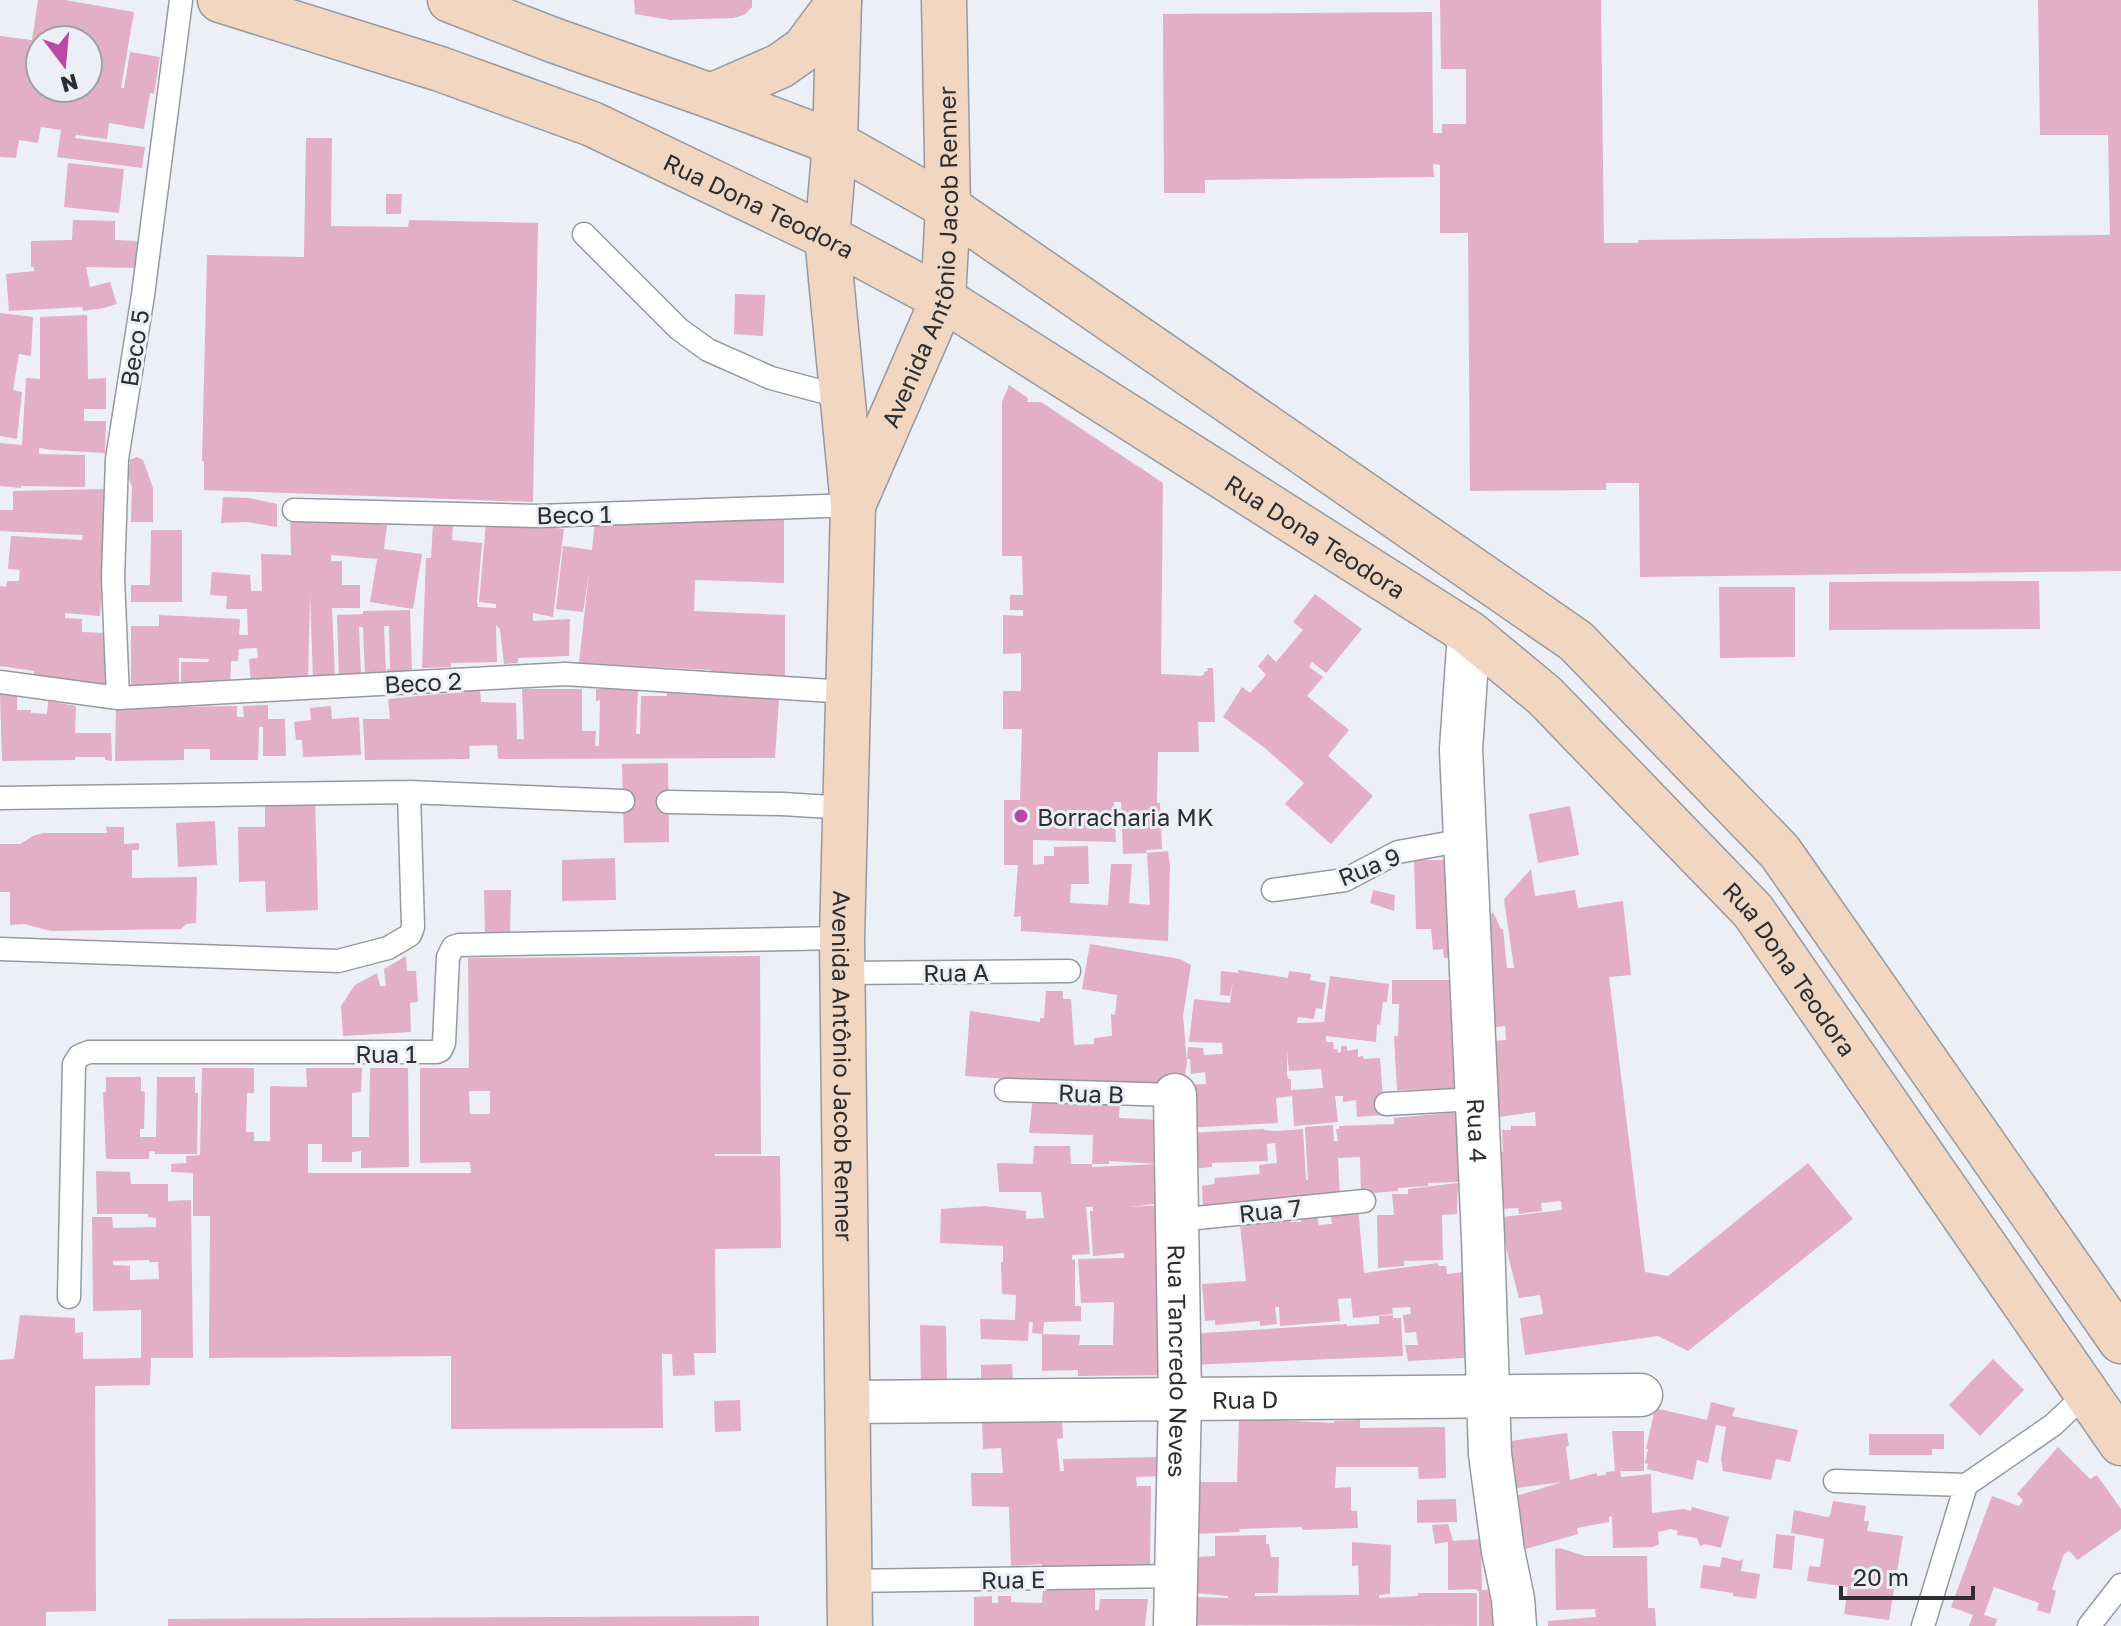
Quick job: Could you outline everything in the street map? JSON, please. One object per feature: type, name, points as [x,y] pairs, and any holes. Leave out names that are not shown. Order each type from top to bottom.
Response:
[{"type":"main road","name":"Rua Dona Teodora","points":[[220,0],[440,69],[592,124],[827,237],[943,299],[1469,633],[1545,696],[1753,911],[2121,1443]]},
{"type":"main road","name":"Avenida Antônio Jacob Renner","points":[[853,505],[943,299],[948,207],[944,0]]},
{"type":"main road","points":[[711,96],[780,66],[804,49],[839,1]]},
{"type":"main road","name":"Avenida Antônio Jacob Renner","points":[[839,1],[835,143],[827,237],[853,505],[843,956],[850,1626]]},
{"type":"main road","points":[[440,69],[458,3],[835,143],[948,207],[1576,641],[1780,852],[2121,1341]]},
{"type":"street","name":"Rua 4","points":[[1469,633],[1461,749],[1490,1454],[1515,1626]]},
{"type":"street","name":"Rua Tancredo Neves","points":[[1175,1095],[1180,1398],[1175,1626]]},
{"type":"street","name":"Rua D","points":[[849,1402],[1641,1395]]},
{"type":"lane","name":"Beco 5","points":[[118,698],[113,578],[117,459],[143,295],[181,0]]},
{"type":"lane","points":[[584,234],[679,329],[708,350],[771,378],[842,397]]},
{"type":"lane","name":"Beco 1","points":[[294,510],[539,516],[853,505]]},
{"type":"lane","name":"Beco 2","points":[[0,682],[118,698],[565,674],[847,692]]},
{"type":"lane","points":[[0,949],[338,961],[388,948],[410,935],[413,927],[409,792]]},
{"type":"lane","points":[[0,798],[409,792],[623,801]]},
{"type":"lane","points":[[668,802],[847,808]]},
{"type":"lane","name":"Rua 9","points":[[1273,890],[1345,880],[1398,852],[1465,840]]},
{"type":"lane","name":"Rua 1","points":[[69,1297],[74,1064],[79,1056],[89,1052],[437,1052],[444,1043],[448,957],[453,947],[459,945],[843,956]]},
{"type":"lane","name":"Rua A","points":[[843,956],[1069,971]]},
{"type":"lane","name":"Rua B","points":[[1006,1090],[1175,1095]]},
{"type":"lane","points":[[1386,1104],[1476,1099]]},
{"type":"lane","name":"Rua 7","points":[[1177,1220],[1364,1201]]},
{"type":"lane","points":[[1835,1481],[1966,1485],[2053,1425],[2087,1393]]},
{"type":"lane","points":[[1923,1626],[1966,1485]]},
{"type":"lane","name":"Rua E","points":[[849,1581],[1176,1576]]},
{"type":"lane","points":[[2089,1626],[2121,1585]]},
{"type":"building","points":[[38,0],[65,0],[134,12],[121,88],[124,88],[130,52],[160,57],[144,129],[109,123],[107,139],[76,135],[75,138],[145,147],[142,168],[57,157],[61,130],[41,127],[38,143],[19,140],[16,158],[0,157],[0,36],[24,39],[24,104],[104,104],[104,24],[34,24]]},
{"type":"building","points":[[634,0],[752,0],[752,7],[744,15],[733,18],[671,20],[635,14]]},
{"type":"building","points":[[1440,0],[1601,0],[1604,243],[1638,243],[1638,240],[2110,235],[2108,135],[2040,135],[2038,0],[2121,0],[2121,571],[1640,577],[1639,483],[1606,483],[1606,490],[1470,491],[1468,233],[1440,233],[1440,165],[1433,164],[1434,177],[1205,180],[1205,193],[1164,193],[1163,14],[1432,12],[1433,133],[1442,133],[1442,124],[1466,124],[1466,69],[1441,69]]},
{"type":"building","points":[[306,138],[332,138],[331,226],[408,227],[409,220],[538,223],[533,502],[204,490],[207,255],[304,257]]},
{"type":"building","points":[[68,163],[124,169],[119,213],[64,207]]},
{"type":"building","points":[[386,194],[402,194],[401,214],[386,214]]},
{"type":"building","points":[[73,220],[115,221],[115,240],[137,241],[136,268],[86,267],[90,287],[110,282],[117,304],[83,311],[82,307],[9,311],[6,274],[34,271],[31,267],[31,241],[72,240]]},
{"type":"building","points":[[735,294],[765,295],[763,336],[734,334]]},
{"type":"building","points":[[0,313],[33,317],[31,356],[19,354],[13,390],[22,392],[17,439],[0,436]]},
{"type":"building","points":[[87,315],[88,379],[106,378],[106,409],[84,409],[84,421],[106,421],[105,453],[39,448],[39,454],[85,455],[85,487],[0,486],[0,443],[22,445],[26,378],[40,379],[40,317]]},
{"type":"building","points":[[1009,385],[1028,398],[1027,402],[1041,402],[1163,483],[1161,674],[1201,676],[1208,671],[1207,668],[1213,668],[1215,722],[1198,722],[1199,752],[1158,752],[1157,803],[1160,803],[1162,849],[1146,850],[1147,853],[1168,851],[1168,941],[1021,931],[1021,916],[1014,917],[1018,865],[1004,865],[1004,800],[1020,800],[1022,729],[1003,729],[1003,691],[1021,691],[1021,653],[1003,654],[1003,615],[1023,616],[1023,610],[1010,610],[1010,595],[1023,595],[1022,556],[1002,556],[1002,402]],"holes":[[[1114,802],[1121,802],[1123,854],[1147,853],[1150,905],[1129,903],[1132,864],[1111,864],[1108,905],[1070,903],[1071,884],[1089,884],[1088,846],[1054,847],[1054,856],[1044,856],[1044,864],[1033,865],[1033,840],[1116,842]]]},
{"type":"building","points":[[137,457],[143,460],[153,488],[153,522],[131,522],[132,487],[126,470],[129,470],[129,460]]},
{"type":"building","points":[[105,489],[100,616],[65,613],[65,618],[82,619],[82,632],[104,633],[105,690],[34,681],[34,671],[0,666],[0,586],[6,587],[7,581],[19,581],[20,570],[8,569],[11,536],[82,540],[83,535],[0,531],[0,510],[13,510],[13,491]]},
{"type":"building","points":[[223,497],[277,504],[277,527],[247,522],[221,523]]},
{"type":"building","points":[[290,514],[387,525],[384,549],[422,554],[413,609],[370,602],[377,559],[331,555],[331,561],[342,561],[342,585],[360,585],[360,608],[332,608],[335,678],[313,680],[310,594],[308,681],[251,685],[249,659],[258,658],[257,648],[239,649],[238,661],[231,661],[230,686],[181,685],[181,662],[208,662],[209,659],[179,658],[179,688],[131,689],[131,626],[159,626],[159,615],[240,619],[239,635],[248,635],[247,609],[226,609],[227,596],[210,595],[212,572],[250,575],[251,591],[262,591],[261,554],[291,555]]},
{"type":"building","points":[[784,518],[784,583],[695,580],[694,611],[785,615],[785,683],[710,676],[711,670],[579,663],[589,573],[583,612],[556,609],[563,546],[592,550],[595,521]]},
{"type":"building","points":[[453,523],[452,540],[482,543],[478,607],[496,608],[496,604],[479,602],[486,523],[564,529],[553,617],[533,613],[533,621],[570,619],[569,656],[518,658],[518,663],[504,664],[500,629],[496,625],[497,662],[451,663],[451,667],[422,668],[426,558],[431,558],[433,524]]},
{"type":"building","points":[[151,530],[182,530],[182,602],[131,602],[131,585],[150,585]]},
{"type":"building","points":[[2039,581],[2040,629],[1829,630],[1829,582]]},
{"type":"building","points":[[1719,587],[1795,587],[1795,657],[1720,658]]},
{"type":"building","points":[[1315,594],[1362,629],[1326,673],[1312,662],[1309,667],[1323,677],[1307,696],[1349,730],[1328,756],[1373,796],[1331,844],[1285,804],[1304,783],[1265,748],[1223,717],[1242,687],[1250,693],[1266,675],[1258,666],[1268,654],[1276,662],[1303,630],[1293,622]]},
{"type":"building","points":[[410,610],[412,672],[388,675],[389,626],[384,626],[386,675],[365,676],[363,627],[359,627],[361,676],[339,679],[337,615]]},
{"type":"building","points":[[522,689],[582,689],[582,731],[596,731],[595,746],[599,746],[600,700],[596,701],[596,689],[638,689],[636,734],[640,734],[641,696],[667,696],[667,690],[779,699],[775,758],[498,759],[497,745],[469,746],[470,759],[365,760],[363,719],[390,719],[388,699],[480,690],[481,702],[516,703],[517,739],[524,739]]},
{"type":"building","points":[[0,693],[17,696],[17,710],[31,710],[31,713],[47,714],[48,701],[76,706],[75,733],[111,733],[112,761],[105,760],[105,757],[75,757],[75,760],[2,761]]},
{"type":"building","points":[[268,705],[268,719],[285,719],[286,756],[263,756],[263,727],[259,727],[258,760],[210,760],[210,749],[184,749],[184,760],[115,761],[116,708],[237,706],[237,717],[244,717],[243,706]]},
{"type":"building","points":[[331,706],[332,719],[359,717],[361,755],[303,757],[302,740],[296,740],[294,722],[311,720],[310,708]]},
{"type":"building","points":[[668,763],[669,842],[624,843],[622,764]]},
{"type":"building","points":[[315,797],[318,910],[266,912],[265,881],[239,882],[238,827],[265,827],[265,799]]},
{"type":"building","points":[[1570,806],[1579,855],[1538,863],[1529,814]]},
{"type":"building","points":[[215,821],[217,865],[178,867],[176,823]]},
{"type":"building","points":[[106,827],[124,827],[124,844],[139,843],[139,850],[132,850],[132,878],[197,877],[196,923],[186,924],[181,929],[51,931],[24,924],[10,925],[10,892],[0,892],[0,844],[20,844],[43,833],[107,833]]},
{"type":"building","points":[[615,858],[616,900],[562,901],[562,860]]},
{"type":"building","points":[[1414,860],[1462,860],[1458,957],[1444,958],[1443,949],[1433,950],[1431,929],[1416,929]]},
{"type":"building","points":[[1531,869],[1535,896],[1575,890],[1578,908],[1623,901],[1631,975],[1609,977],[1645,1272],[1668,1276],[1808,1163],[1853,1219],[1688,1351],[1658,1336],[1525,1355],[1520,1318],[1543,1314],[1540,1295],[1519,1298],[1502,1217],[1562,1210],[1561,1201],[1541,1203],[1542,1211],[1519,1214],[1518,1208],[1501,1209],[1490,1152],[1503,1152],[1502,1130],[1511,1130],[1511,1126],[1536,1126],[1535,1112],[1491,1118],[1485,1042],[1506,1040],[1505,1026],[1484,1029],[1477,930],[1493,912],[1503,929],[1507,968],[1514,968],[1504,899]]},
{"type":"building","points":[[484,890],[511,890],[510,933],[485,934]]},
{"type":"building","points":[[1373,890],[1395,895],[1394,911],[1370,903]]},
{"type":"building","points":[[1090,944],[1180,959],[1191,965],[1183,1016],[1187,1062],[1184,1082],[1102,1086],[965,1076],[970,1011],[1040,1022],[1040,1018],[1044,1018],[1046,991],[1063,991],[1063,999],[1071,999],[1074,1045],[1094,1044],[1094,1038],[1112,1036],[1111,1014],[1115,1015],[1117,995],[1082,989]]},
{"type":"building","points":[[406,956],[407,971],[416,971],[418,1002],[410,1003],[411,1032],[343,1036],[341,1006],[355,985],[377,973],[380,986],[386,986],[384,969]]},
{"type":"building","points":[[760,956],[761,1154],[715,1156],[780,1156],[781,1248],[715,1249],[716,1353],[694,1353],[695,1375],[673,1376],[672,1354],[662,1354],[663,1428],[451,1429],[451,1356],[209,1358],[210,1216],[193,1216],[193,1173],[171,1172],[171,1164],[186,1163],[186,1156],[200,1155],[202,1068],[254,1068],[254,1093],[247,1093],[246,1132],[254,1132],[254,1141],[270,1141],[270,1086],[307,1087],[306,1068],[362,1068],[361,1092],[352,1093],[352,1137],[369,1137],[370,1068],[408,1068],[409,1167],[361,1168],[361,1151],[352,1152],[352,1162],[322,1162],[322,1144],[308,1144],[308,1173],[471,1173],[470,1162],[420,1163],[420,1068],[469,1068],[468,958]],"holes":[[[469,1091],[490,1091],[490,1114],[470,1114]]]},
{"type":"building","points":[[1238,970],[1288,978],[1289,971],[1311,974],[1310,980],[1326,983],[1322,1009],[1316,1008],[1314,1019],[1298,1017],[1297,1023],[1324,1022],[1330,976],[1389,984],[1387,1002],[1383,1002],[1380,1025],[1377,1024],[1376,1042],[1326,1036],[1326,1042],[1333,1042],[1338,1053],[1341,1046],[1347,1046],[1347,1051],[1358,1049],[1358,1057],[1380,1058],[1384,1115],[1357,1117],[1356,1100],[1343,1102],[1343,1096],[1335,1096],[1338,1122],[1294,1126],[1292,1096],[1276,1098],[1278,1123],[1185,1128],[1184,1085],[1206,1084],[1205,1072],[1191,1074],[1188,1047],[1203,1048],[1204,1055],[1223,1054],[1222,1043],[1189,1042],[1194,999],[1230,1003],[1233,980],[1230,996],[1220,995],[1221,971],[1238,973]],"holes":[[[1287,1051],[1289,1071],[1321,1069],[1323,1088],[1291,1090],[1291,1079],[1287,1074]]]},
{"type":"building","points":[[1392,980],[1456,980],[1452,1034],[1454,1089],[1397,1090],[1394,1036],[1398,1036],[1399,1004],[1392,1004]]},
{"type":"building","points":[[106,1077],[141,1077],[141,1091],[145,1092],[144,1129],[140,1129],[140,1137],[156,1137],[157,1077],[195,1077],[195,1093],[198,1093],[197,1154],[155,1154],[155,1151],[149,1151],[149,1159],[106,1159],[103,1092],[106,1092]]},
{"type":"building","points":[[1033,1096],[1120,1102],[1119,1118],[1163,1120],[1159,1164],[1109,1161],[1109,1164],[1092,1164],[1093,1135],[1029,1133]]},
{"type":"building","points":[[1459,1112],[1458,1182],[1428,1183],[1428,1186],[1398,1188],[1398,1191],[1361,1194],[1360,1157],[1338,1158],[1340,1196],[1293,1197],[1293,1202],[1203,1208],[1202,1186],[1214,1184],[1215,1178],[1260,1174],[1259,1165],[1277,1163],[1275,1143],[1267,1144],[1268,1161],[1212,1163],[1212,1167],[1191,1169],[1188,1133],[1303,1129],[1308,1180],[1305,1127],[1333,1125],[1334,1141],[1338,1141],[1336,1129],[1339,1126],[1394,1124],[1394,1118]]},
{"type":"building","points":[[1034,1146],[1070,1146],[1071,1164],[1092,1164],[1092,1167],[1159,1164],[1161,1203],[1129,1207],[1162,1205],[1169,1375],[1078,1376],[1078,1370],[1042,1371],[1042,1334],[1080,1335],[1079,1345],[1113,1345],[1114,1302],[1081,1303],[1078,1259],[1124,1258],[1124,1253],[1093,1256],[1090,1211],[1093,1207],[1086,1207],[1090,1254],[1072,1255],[1072,1260],[1075,1259],[1075,1306],[1081,1306],[1081,1321],[1044,1322],[1043,1334],[1032,1333],[1033,1322],[1029,1322],[1028,1341],[981,1339],[980,1319],[1015,1320],[1016,1295],[1002,1294],[1003,1246],[940,1243],[941,1209],[984,1206],[1026,1211],[1026,1219],[1044,1218],[1041,1192],[999,1192],[997,1163],[1033,1164]]},
{"type":"building","points":[[96,1171],[130,1172],[131,1184],[168,1184],[168,1201],[191,1200],[193,1358],[151,1358],[150,1385],[95,1386],[96,1611],[46,1612],[46,1626],[0,1626],[0,1360],[14,1359],[20,1315],[75,1318],[75,1333],[83,1332],[83,1359],[141,1358],[141,1310],[93,1311],[92,1217],[112,1217],[113,1228],[156,1227],[156,1218],[148,1217],[148,1214],[97,1214]],"holes":[[[113,1261],[158,1262],[159,1279],[130,1280],[130,1266],[113,1265]]]},
{"type":"building","points":[[1458,1183],[1457,1214],[1442,1215],[1443,1260],[1404,1261],[1404,1266],[1378,1268],[1377,1215],[1394,1215],[1392,1194],[1408,1194],[1408,1189]]},
{"type":"building","points":[[1358,1207],[1364,1273],[1438,1263],[1438,1266],[1446,1266],[1447,1274],[1465,1272],[1482,1357],[1408,1361],[1405,1345],[1418,1345],[1416,1332],[1405,1333],[1403,1315],[1411,1314],[1410,1307],[1392,1308],[1393,1314],[1353,1318],[1351,1298],[1338,1299],[1340,1321],[1280,1326],[1279,1307],[1275,1307],[1277,1324],[1260,1326],[1260,1321],[1215,1325],[1215,1320],[1205,1321],[1202,1284],[1246,1281],[1240,1224],[1301,1222],[1301,1214],[1316,1212],[1319,1225],[1332,1224],[1330,1210]]},
{"type":"building","points":[[1393,1315],[1393,1318],[1401,1318],[1403,1356],[1190,1365],[1188,1334],[1379,1324],[1379,1316]]},
{"type":"building","points":[[920,1325],[946,1326],[947,1386],[921,1386]]},
{"type":"building","points":[[1993,1359],[2024,1390],[1980,1436],[1949,1405]]},
{"type":"building","points":[[1012,1364],[1013,1383],[978,1380],[981,1379],[981,1365]]},
{"type":"building","points":[[740,1400],[741,1431],[715,1432],[714,1401]]},
{"type":"building","points":[[1711,1402],[1735,1408],[1732,1416],[1798,1430],[1790,1462],[1776,1459],[1771,1480],[1723,1471],[1721,1459],[1726,1427],[1716,1425],[1708,1463],[1697,1460],[1693,1480],[1647,1469],[1646,1449],[1655,1408],[1707,1420]]},
{"type":"building","points":[[1239,1418],[1334,1423],[1360,1420],[1360,1428],[1445,1427],[1446,1478],[1419,1479],[1418,1467],[1336,1467],[1335,1488],[1351,1487],[1351,1511],[1357,1511],[1358,1528],[1239,1529],[1240,1532],[1195,1534],[1195,1482],[1237,1482]]},
{"type":"building","points":[[1062,1420],[1063,1438],[1057,1439],[1060,1471],[1064,1471],[1063,1459],[1162,1457],[1162,1476],[1136,1477],[1137,1486],[1151,1486],[1150,1569],[1041,1572],[1042,1564],[1011,1566],[1009,1507],[972,1506],[971,1473],[1003,1473],[1001,1448],[983,1449],[982,1423]]},
{"type":"building","points":[[1612,1431],[1644,1431],[1644,1471],[1620,1471],[1621,1477],[1651,1474],[1652,1513],[1691,1511],[1692,1507],[1729,1517],[1721,1548],[1705,1544],[1700,1546],[1697,1538],[1677,1535],[1678,1531],[1671,1529],[1658,1532],[1659,1544],[1653,1547],[1613,1548],[1612,1516],[1609,1522],[1577,1528],[1578,1534],[1508,1554],[1500,1501],[1562,1482],[1509,1489],[1503,1442],[1567,1433],[1570,1480],[1615,1471]]},
{"type":"building","points":[[1869,1434],[1944,1434],[1944,1449],[1932,1449],[1932,1455],[1869,1455]]},
{"type":"building","points":[[2058,1447],[2090,1479],[2097,1475],[2121,1509],[2121,1529],[2078,1560],[2069,1551],[2064,1554],[2052,1589],[2056,1591],[2050,1614],[2037,1610],[2039,1603],[1994,1587],[1984,1615],[1997,1619],[1995,1626],[1969,1626],[1973,1615],[1951,1607],[1992,1496],[2019,1506],[2023,1500],[2017,1494]]},
{"type":"building","points":[[1456,1499],[1457,1522],[1417,1523],[1417,1500]]},
{"type":"building","points":[[1833,1501],[1866,1506],[1864,1521],[1869,1521],[1867,1531],[1903,1536],[1889,1620],[1844,1614],[1848,1587],[1807,1581],[1809,1566],[1820,1567],[1824,1539],[1791,1533],[1794,1510],[1827,1517],[1830,1516]]},
{"type":"building","points":[[1448,1524],[1453,1541],[1481,1539],[1482,1590],[1505,1589],[1507,1626],[1479,1626],[1477,1589],[1448,1590],[1448,1542],[1435,1544],[1432,1525]]},
{"type":"building","points":[[1776,1534],[1795,1536],[1792,1570],[1773,1568]]},
{"type":"building","points":[[1266,1535],[1271,1557],[1279,1557],[1278,1593],[1255,1593],[1255,1596],[1359,1595],[1358,1565],[1352,1566],[1352,1542],[1391,1545],[1390,1594],[1379,1595],[1379,1598],[1418,1596],[1418,1593],[1477,1593],[1477,1626],[1194,1625],[1194,1597],[1228,1598],[1195,1593],[1195,1557],[1215,1556],[1215,1536]]},
{"type":"building","points":[[1555,1549],[1585,1556],[1647,1556],[1648,1608],[1655,1608],[1656,1626],[1548,1626],[1548,1621],[1596,1617],[1595,1609],[1556,1610]]},
{"type":"building","points":[[1722,1557],[1743,1559],[1741,1571],[1760,1574],[1756,1599],[1700,1588],[1703,1565],[1720,1567]]},
{"type":"building","points":[[1095,1587],[1095,1610],[1099,1610],[1100,1599],[1148,1599],[1145,1626],[974,1626],[974,1597],[992,1596],[992,1603],[998,1603],[998,1596],[1011,1596],[1011,1602],[1042,1603],[1043,1588]]},
{"type":"building","points":[[759,1616],[759,1626],[168,1626],[168,1619]]},
{"type":"place","name":"Borracharia MK","points":[[1021,816]]}]
